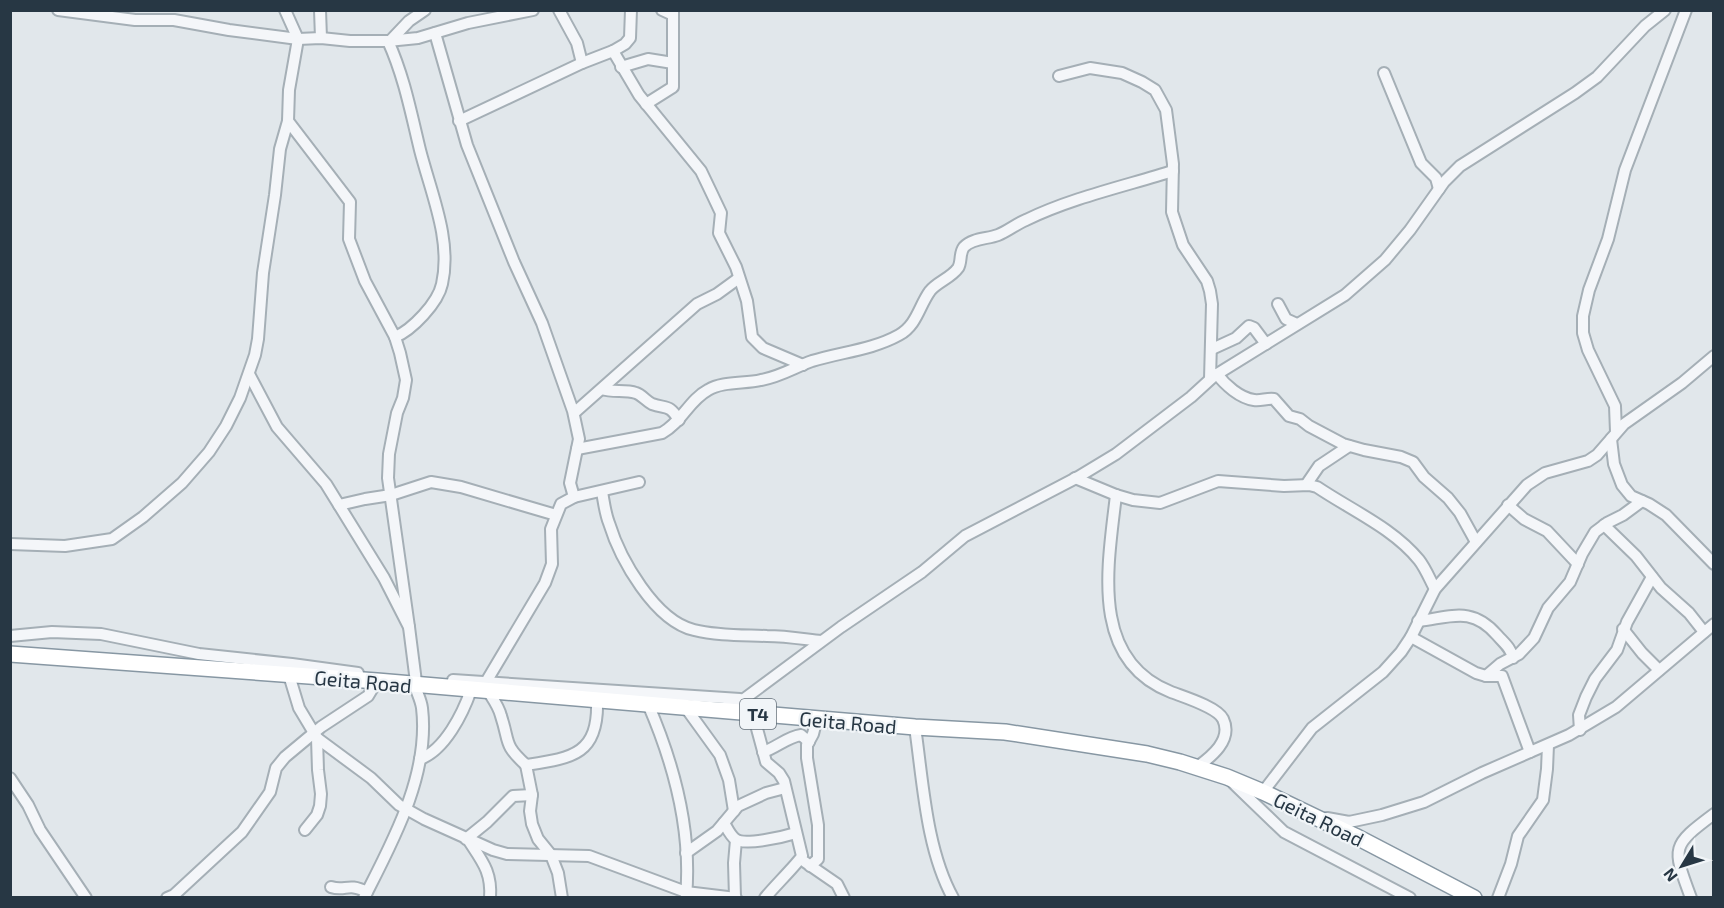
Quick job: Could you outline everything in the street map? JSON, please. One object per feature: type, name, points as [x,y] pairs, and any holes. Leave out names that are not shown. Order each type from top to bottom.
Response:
[{"type":"highway","name":"Geita Road","points":[[10,654],[471,690],[487,686],[597,700],[717,711],[1005,732],[1146,754],[1197,767],[1263,792],[1474,897]]},
{"type":"street","points":[[58,10],[135,20],[174,20],[239,32],[298,39],[321,38],[350,41],[418,38],[468,23],[533,10]]},
{"type":"street","points":[[10,544],[65,546],[112,539],[182,483],[209,452],[226,426],[249,374],[258,339],[263,273],[280,149],[288,121],[289,90],[298,39],[285,10]]},
{"type":"street","points":[[320,10],[321,38]]},
{"type":"street","points":[[390,40],[407,16],[425,10]]},
{"type":"street","points":[[559,10],[577,44],[582,63]]},
{"type":"street","points":[[459,121],[625,44],[630,38],[631,10]]},
{"type":"street","points":[[646,104],[673,87],[673,13],[662,10]]},
{"type":"street","points":[[717,711],[744,699],[822,641],[922,572],[965,536],[1075,478],[1139,438],[1214,377],[1345,295],[1385,260],[1410,231],[1439,189],[1461,166],[1589,82],[1621,53],[1645,26],[1665,10]]},
{"type":"street","points":[[1686,10],[1628,160],[1608,239],[1589,290],[1583,316],[1583,333],[1588,350],[1615,406],[1614,464],[1622,485],[1631,496],[1666,515],[1713,564]]},
{"type":"street","points":[[435,33],[459,121],[498,226],[542,323],[574,413],[579,439],[570,483],[574,497]]},
{"type":"street","points":[[390,40],[402,76],[430,183],[444,249],[442,287],[414,326],[406,333],[395,337]]},
{"type":"street","points":[[613,51],[646,104],[701,171],[721,213],[719,233],[732,257],[747,301],[752,337],[763,348],[802,365]]},
{"type":"street","points":[[621,67],[648,59],[673,63]]},
{"type":"street","points":[[1059,76],[1090,68],[1122,73],[1155,90],[1166,110],[1173,171],[1172,212],[1183,245],[1207,281],[1210,291],[1214,377]]},
{"type":"street","points":[[1384,73],[1421,163],[1434,175],[1439,189]]},
{"type":"street","points":[[288,121],[350,202],[349,239],[364,281],[395,337],[406,380],[389,454],[388,478],[415,684],[422,706],[420,759],[405,808],[366,895],[355,886],[337,889],[332,887]]},
{"type":"street","points":[[577,449],[662,433],[673,427],[696,399],[716,386],[763,380],[802,365],[845,352],[862,350],[899,335],[909,327],[930,290],[957,270],[962,250],[970,243],[996,236],[1027,219],[1067,204],[1173,171]]},
{"type":"street","points":[[574,413],[697,304],[717,294],[739,278]]},
{"type":"street","points":[[1278,304],[1286,319],[1297,324]]},
{"type":"street","points":[[1212,349],[1235,339],[1249,326],[1254,328],[1266,344]]},
{"type":"street","points":[[1263,792],[1312,728],[1383,672],[1411,637],[1435,589],[1508,505],[1545,473],[1588,461],[1597,455],[1624,424],[1682,383],[1713,356]]},
{"type":"street","points":[[249,374],[277,427],[326,484],[384,578],[409,627]]},
{"type":"street","points":[[1214,377],[1235,392],[1253,400],[1274,399],[1289,416],[1300,419],[1349,446],[1401,457],[1413,462],[1424,477],[1448,498],[1460,513],[1476,542]]},
{"type":"street","points":[[602,389],[608,392],[637,393],[649,402],[666,406],[679,420]]},
{"type":"street","points":[[1306,485],[1316,469],[1349,446]]},
{"type":"street","points":[[1075,478],[1116,495],[1133,500],[1160,503],[1218,481],[1317,487],[1384,529],[1420,561],[1435,589]]},
{"type":"street","points":[[339,505],[391,495],[431,482],[461,487],[556,515]]},
{"type":"street","points":[[487,686],[545,582],[552,564],[551,529],[561,504],[574,497],[639,482]]},
{"type":"street","points":[[602,492],[608,523],[619,550],[655,604],[678,625],[694,630],[730,635],[789,637],[822,641]]},
{"type":"street","points":[[1116,495],[1108,564],[1108,602],[1118,644],[1130,664],[1148,681],[1210,709],[1222,718],[1225,728],[1222,744],[1213,756],[1197,767]]},
{"type":"street","points":[[1486,676],[1500,664],[1519,654],[1534,638],[1548,608],[1570,582],[1595,532],[1642,501]]},
{"type":"street","points":[[1508,505],[1524,519],[1547,531],[1578,564]]},
{"type":"street","points":[[1604,525],[1627,547],[1666,595],[1689,613],[1704,632]]},
{"type":"street","points":[[1580,730],[1580,715],[1586,697],[1595,680],[1617,650],[1623,629],[1652,578]]},
{"type":"street","points":[[1418,621],[1459,616],[1476,618],[1491,628],[1508,646],[1513,658]]},
{"type":"street","points":[[1315,816],[1349,822],[1424,802],[1580,730],[1616,707],[1713,624]]},
{"type":"street","points":[[1623,629],[1648,661],[1659,670]]},
{"type":"street","points":[[10,636],[51,632],[101,634],[199,654],[302,665],[415,684],[432,679],[487,686],[744,699]]},
{"type":"street","points":[[1411,637],[1424,642],[1476,673],[1486,676],[1502,676],[1530,752]]},
{"type":"street","points":[[289,675],[299,708],[315,735],[371,778],[405,808],[467,840],[493,850],[507,854],[589,856],[686,895],[735,897],[736,840],[723,823]]},
{"type":"street","points":[[167,897],[174,895],[242,832],[270,792],[276,768],[285,757],[368,696],[376,681]]},
{"type":"street","points":[[487,686],[501,714],[511,752],[526,765],[532,795],[531,824],[538,839],[551,855],[558,873],[562,897]]},
{"type":"street","points":[[420,759],[428,756],[444,741],[464,709],[471,690]]},
{"type":"street","points":[[526,765],[569,757],[583,748],[596,726],[597,700]]},
{"type":"street","points":[[648,704],[669,759],[680,806],[686,853],[686,895]]},
{"type":"street","points":[[686,708],[720,755],[729,780],[734,811]]},
{"type":"street","points":[[753,714],[766,762],[782,777],[801,857],[810,866],[837,884],[844,897]]},
{"type":"street","points":[[810,866],[819,860],[816,806],[807,758],[809,741],[817,718]]},
{"type":"street","points":[[915,727],[935,850],[941,871],[953,897]]},
{"type":"street","points":[[305,830],[317,815],[320,806],[321,794],[315,735]]},
{"type":"street","points":[[763,752],[795,736],[801,735],[809,741]]},
{"type":"street","points":[[1498,897],[1511,864],[1518,836],[1543,800],[1548,745]]},
{"type":"street","points":[[1227,777],[1284,832],[1410,897]]},
{"type":"street","points":[[10,778],[28,805],[40,830],[86,897]]},
{"type":"street","points":[[686,853],[712,835],[738,806],[752,798],[785,788]]},
{"type":"street","points":[[467,840],[513,796],[532,795]]},
{"type":"street","points":[[1692,897],[1680,865],[1678,852],[1686,835],[1713,813]]},
{"type":"street","points":[[736,840],[750,841],[796,833]]},
{"type":"street","points":[[467,840],[486,867],[491,881],[490,897]]},
{"type":"street","points":[[765,897],[783,875],[800,861],[801,857]]}]
